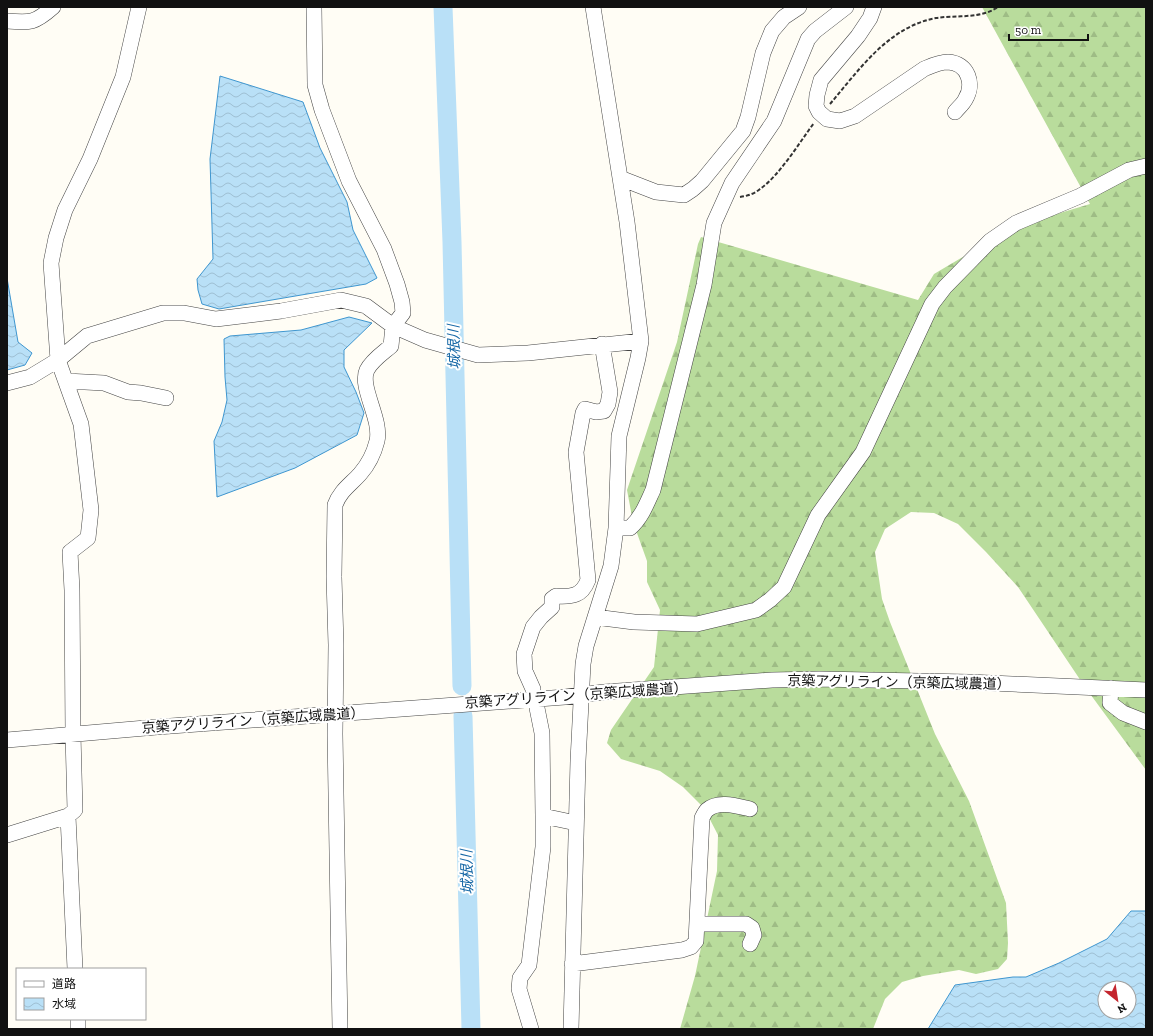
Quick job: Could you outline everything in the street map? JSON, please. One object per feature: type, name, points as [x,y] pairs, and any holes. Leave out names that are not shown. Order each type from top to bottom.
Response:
[{"type":"street","points":[[7,21],[27,23],[42,18],[53,7]]},
{"type":"street","points":[[7,835],[68,816],[75,810],[70,552],[88,538],[91,510],[81,424],[58,360],[51,263],[56,238],[65,210],[90,159],[123,77],[139,7]]},
{"type":"street","points":[[314,7],[315,85],[322,110],[348,181],[384,249],[397,284],[402,302],[403,313],[393,326],[391,346],[368,368],[365,379],[378,427],[374,452],[367,465],[359,475],[342,491],[335,505],[335,714],[340,1029]]},
{"type":"street","points":[[571,1029],[576,823],[583,664],[586,646],[611,566],[616,528],[619,436],[641,340],[620,178],[593,7]]},
{"type":"street","points":[[620,178],[656,192],[684,195],[702,181],[744,131],[763,53],[772,31],[784,17],[800,7]]},
{"type":"street","points":[[616,528],[630,528],[637,522],[647,505],[653,490],[704,285],[714,223],[725,197],[732,183],[774,121],[808,39],[815,31],[846,7]]},
{"type":"street","points":[[874,7],[870,18],[858,36],[821,80],[817,94],[816,106],[821,114],[827,119],[840,120],[855,116],[924,69],[936,64],[949,62],[959,65],[969,76],[970,86],[966,100],[955,112]]},
{"type":"street","points":[[595,618],[634,622],[697,624],[756,610],[770,600],[784,587],[818,515],[863,452],[932,304],[945,287],[990,241],[1016,223],[1080,196],[1129,170],[1146,166]]},
{"type":"street","points":[[7,383],[30,377],[58,360],[87,336],[163,313],[184,313],[216,319],[341,300],[366,306],[393,326],[425,340],[478,355],[528,353],[641,340]]},
{"type":"street","points":[[532,689],[525,671],[524,654],[533,627],[540,617],[552,607],[552,600],[556,596],[577,594],[585,589],[588,580],[576,452],[585,409],[596,412],[604,411],[608,404],[610,392],[602,344]]},
{"type":"street","points":[[66,381],[104,383],[128,392],[166,398]]},
{"type":"street","name":"京築アグリライン（京築広域農道）","points":[[7,740],[764,681],[819,679],[969,682],[1146,690]]},
{"type":"street","points":[[1111,688],[1110,703],[1123,713],[1146,722]]},
{"type":"street","points":[[531,1029],[519,990],[520,978],[529,965],[543,847],[542,733],[537,708]]},
{"type":"street","points":[[572,964],[682,950],[691,947],[696,941],[702,818],[706,810],[714,806],[727,804],[750,809]]},
{"type":"street","points":[[68,816],[76,968]]},
{"type":"street","points":[[543,816],[576,823]]},
{"type":"street","points":[[697,924],[746,924],[752,928],[754,935],[750,944]]},
{"type":"path","points":[[725,197],[744,197],[761,189],[778,171],[821,114],[875,52],[888,40],[918,23],[936,18],[987,13],[998,7]]},
{"type":"green space","points":[[982,7],[1146,7],[1146,770],[1085,687],[1018,587],[958,524],[934,513],[911,512],[885,529],[875,552],[882,599],[935,734],[969,801],[1006,903],[1008,943],[1007,959],[998,969],[976,974],[959,970],[923,976],[902,982],[885,999],[873,1029],[680,1029],[695,976],[717,871],[718,835],[704,808],[683,787],[660,771],[621,759],[607,743],[611,730],[654,667],[660,610],[647,582],[647,561],[633,522],[627,490],[677,342],[698,244],[701,237],[918,300],[934,274],[961,258],[1040,219],[1090,204]]},
{"type":"water","points":[[220,76],[303,102],[320,148],[347,202],[353,230],[377,278],[366,284],[219,309],[202,304],[197,279],[213,259],[210,159]]},
{"type":"water","points":[[7,278],[18,342],[32,353],[25,365],[7,370]]},
{"type":"water","points":[[349,317],[372,323],[344,350],[344,367],[364,413],[357,435],[295,468],[217,497],[214,441],[222,422],[227,400],[224,339],[230,336],[301,330]]},
{"type":"water","points":[[1131,911],[1146,911],[1146,1029],[928,1029],[955,985],[1013,977],[1026,977],[1059,963],[1107,939]]},
{"type":"waterway","name":"城根川","points":[[443,7],[452,242],[462,686]]},
{"type":"waterway","name":"城根川","points":[[463,716],[471,1029]]}]
